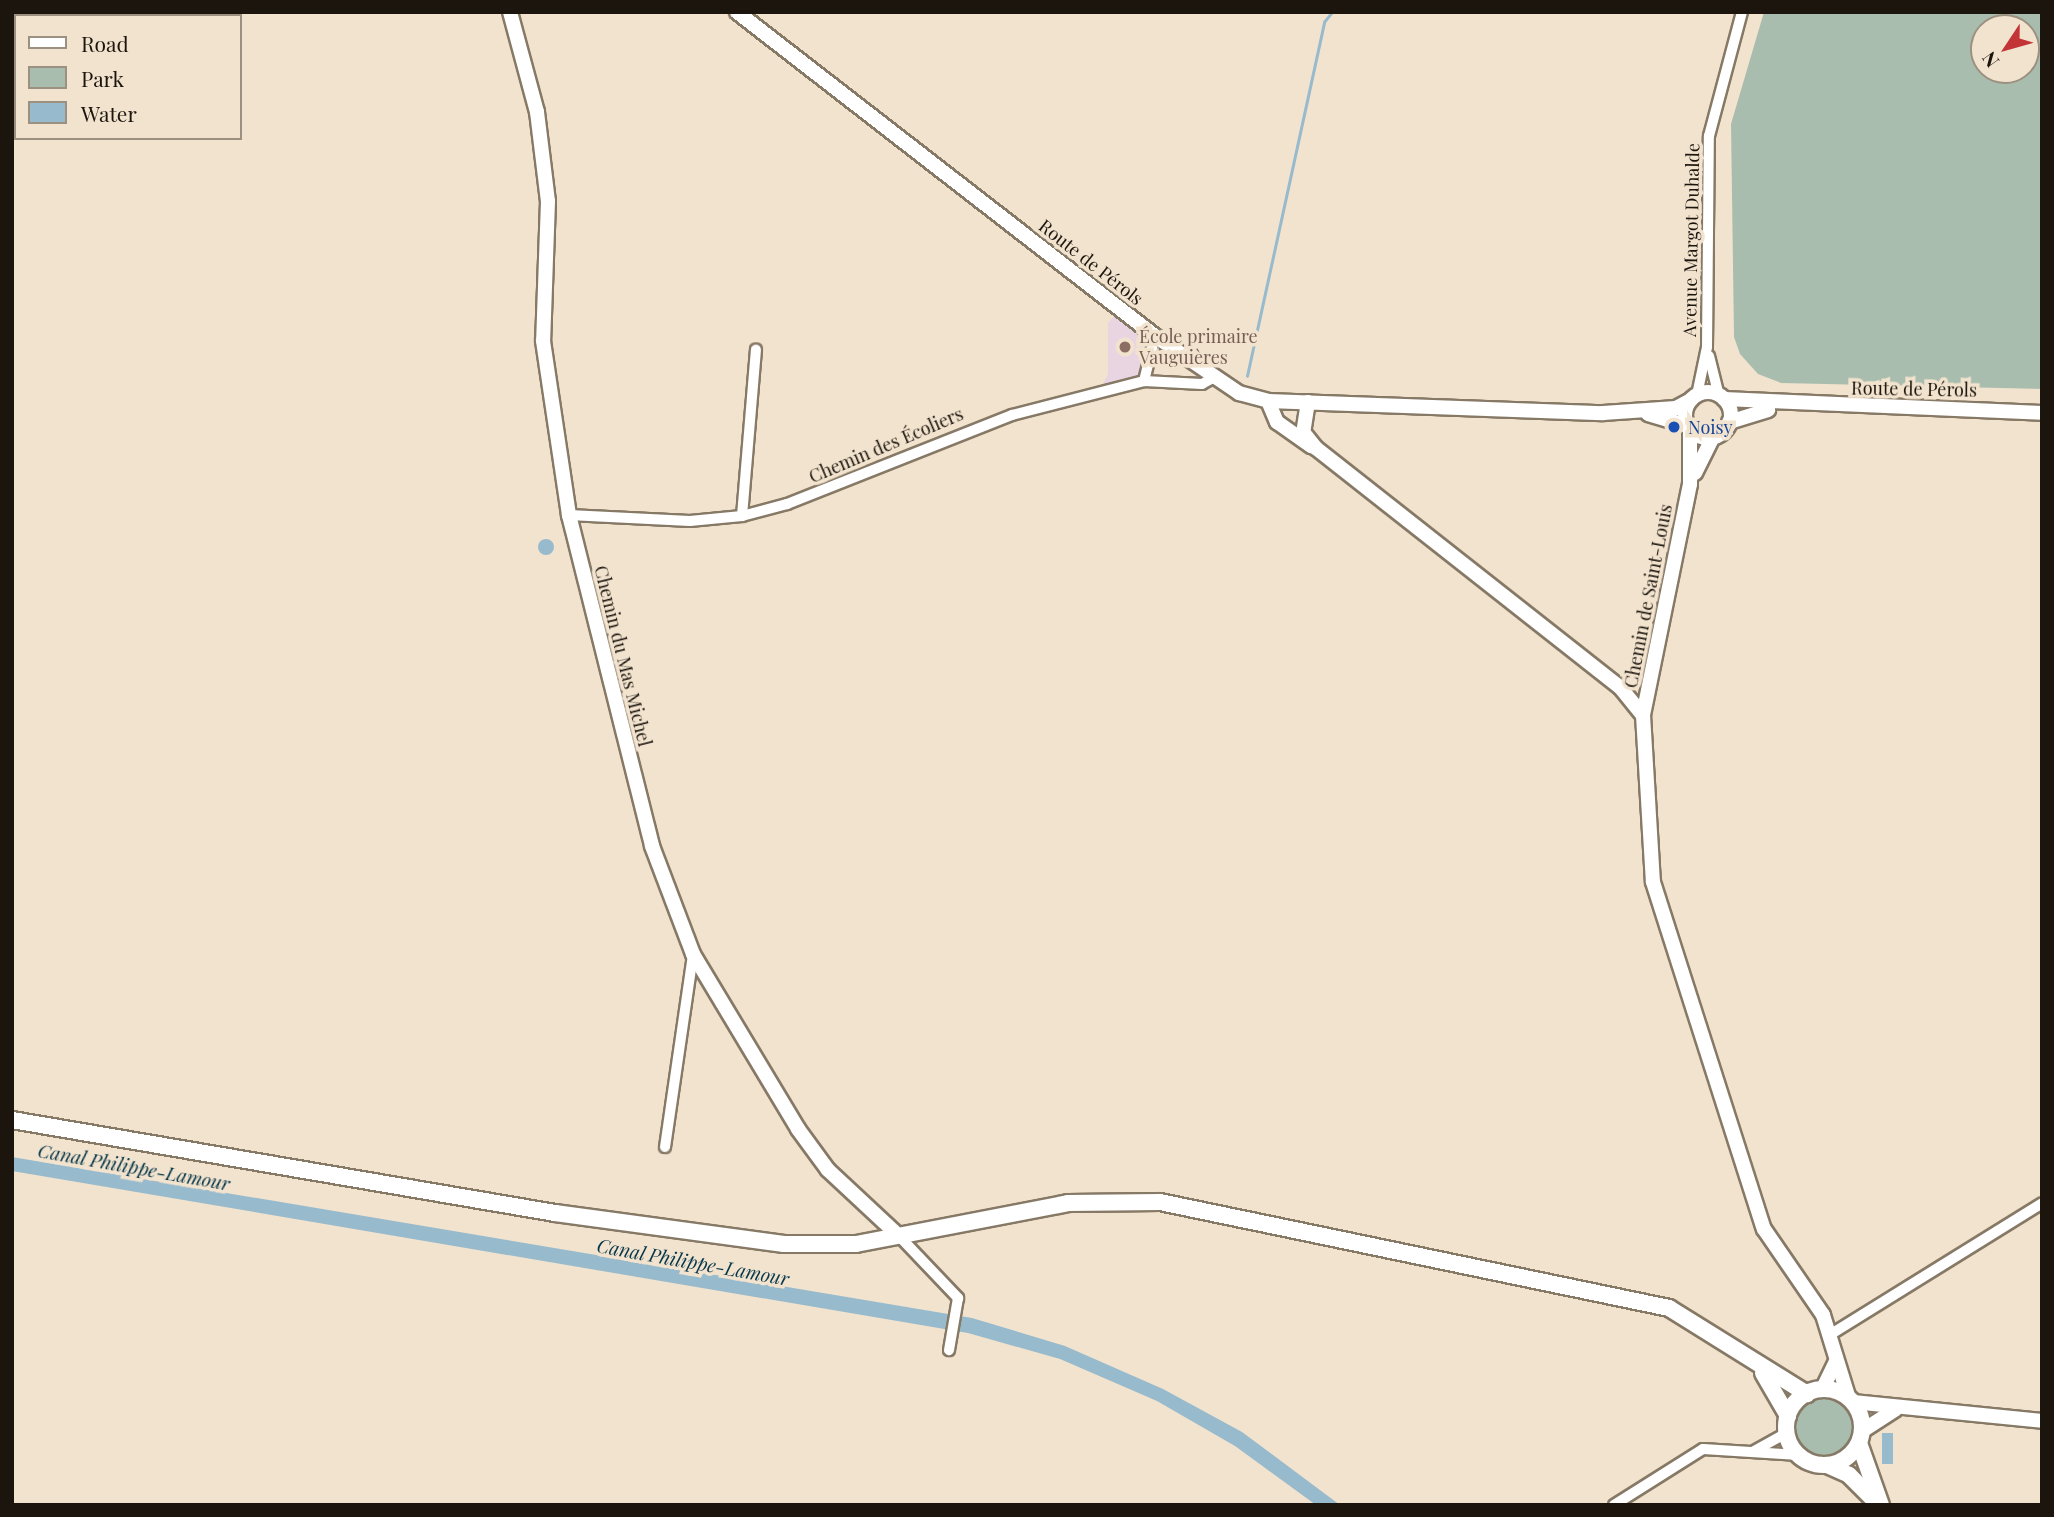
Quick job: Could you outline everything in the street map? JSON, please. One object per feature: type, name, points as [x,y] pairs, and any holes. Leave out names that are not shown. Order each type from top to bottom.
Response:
[{"type":"main road","points":[[12,1120],[739,1239],[828,1246],[899,1236],[1068,1203],[1160,1202],[1639,1300],[1694,1319],[1745,1354],[1814,1392],[1851,1400],[1879,1505]]},
{"type":"main road","points":[[1745,1354],[1776,1389],[1788,1416],[1787,1433],[1798,1455],[1849,1475],[1879,1505]]},
{"type":"main road","points":[[1788,1416],[1814,1392]]},
{"type":"main road","points":[[1827,1465],[1846,1459],[1861,1437]]},
{"type":"street","name":"Chemin du Mas Michel","points":[[510,12],[537,112],[548,201],[543,341],[569,515],[652,846],[693,954],[797,1129],[828,1170],[899,1236]]},
{"type":"street","name":"Route de Pérols","points":[[737,12],[1213,378],[1268,401],[1640,412],[1713,438]]},
{"type":"street","name":"Avenue Margot Duhalde","points":[[1694,397],[1707,346],[1709,136],[1742,12]]},
{"type":"street","points":[[1144,381],[1155,336]]},
{"type":"street","name":"Avenue Margot Duhalde","points":[[1707,346],[1721,397]]},
{"type":"street","points":[[742,516],[756,350]]},
{"type":"street","name":"Chemin des Écoliers","points":[[569,515],[690,521],[742,516],[859,477],[972,427],[1144,381],[1202,384],[1213,378]]},
{"type":"street","name":"Route de Pérols","points":[[1640,412],[1694,397],[1721,397],[1786,406],[2042,413]]},
{"type":"street","name":"Chemin de Saint-Louis","points":[[1694,397],[1689,428],[1690,484],[1643,715],[1653,882],[1764,1229],[1831,1334],[1851,1400]]},
{"type":"street","points":[[1721,397],[1729,422]]},
{"type":"street","points":[[1268,401],[1277,422],[1316,449],[1620,687],[1643,715]]},
{"type":"street","points":[[1308,402],[1303,432],[1316,449]]},
{"type":"street","name":"Route de Pérols","points":[[1729,422],[1786,406]]},
{"type":"street","name":"Chemin de Saint-Louis","points":[[1690,484],[1713,438],[1729,422]]},
{"type":"street","points":[[665,1147],[693,954]]},
{"type":"street","points":[[1831,1334],[2042,1203]]},
{"type":"street","points":[[899,1236],[948,1283],[959,1311],[949,1350]]},
{"type":"street","points":[[1814,1392],[1837,1357]]},
{"type":"street","points":[[1851,1400],[1925,1405],[2042,1421]]},
{"type":"street","points":[[1861,1437],[1882,1413],[1925,1405]]},
{"type":"street","points":[[1745,1452],[1773,1446],[1787,1433]]},
{"type":"street","points":[[1614,1505],[1690,1453],[1798,1455]]},
{"type":"shaded area","name":"École primaire Vauguières","points":[[1116,314],[1145,333],[1139,377],[1102,386],[1108,374],[1108,323]]},
{"type":"green space","points":[[1764,12],[2042,12],[2042,389],[1781,383],[1758,374],[1740,354],[1734,337],[1731,124]]},
{"type":"green space","points":[[1824,1398],[1841,1403],[1849,1411],[1854,1428],[1849,1445],[1841,1453],[1824,1458],[1807,1453],[1799,1445],[1794,1428],[1799,1411],[1807,1403]]},
{"type":"water","points":[[546,539],[554,547],[546,555],[538,547]]},
{"type":"water","points":[[12,1157],[972,1318],[1065,1346],[1163,1389],[1242,1432],[1340,1505],[1316,1505],[1235,1446],[1157,1401],[1060,1359],[968,1333],[12,1171]]},
{"type":"water","points":[[1882,1433],[1893,1433],[1893,1464],[1882,1464]]},
{"type":"waterway","points":[[1247,376],[1324,22],[1332,12]]},
{"type":"place","name":"École primaire Vauguières","points":[[1125,347]]},
{"type":"place","name":"Noisy","points":[[1674,427]]},
{"type":"water label","name":"Canal Philippe-Lamour","points":[[134,1167]]},
{"type":"water label","name":"Canal Philippe-Lamour","points":[[693,1262]]}]
